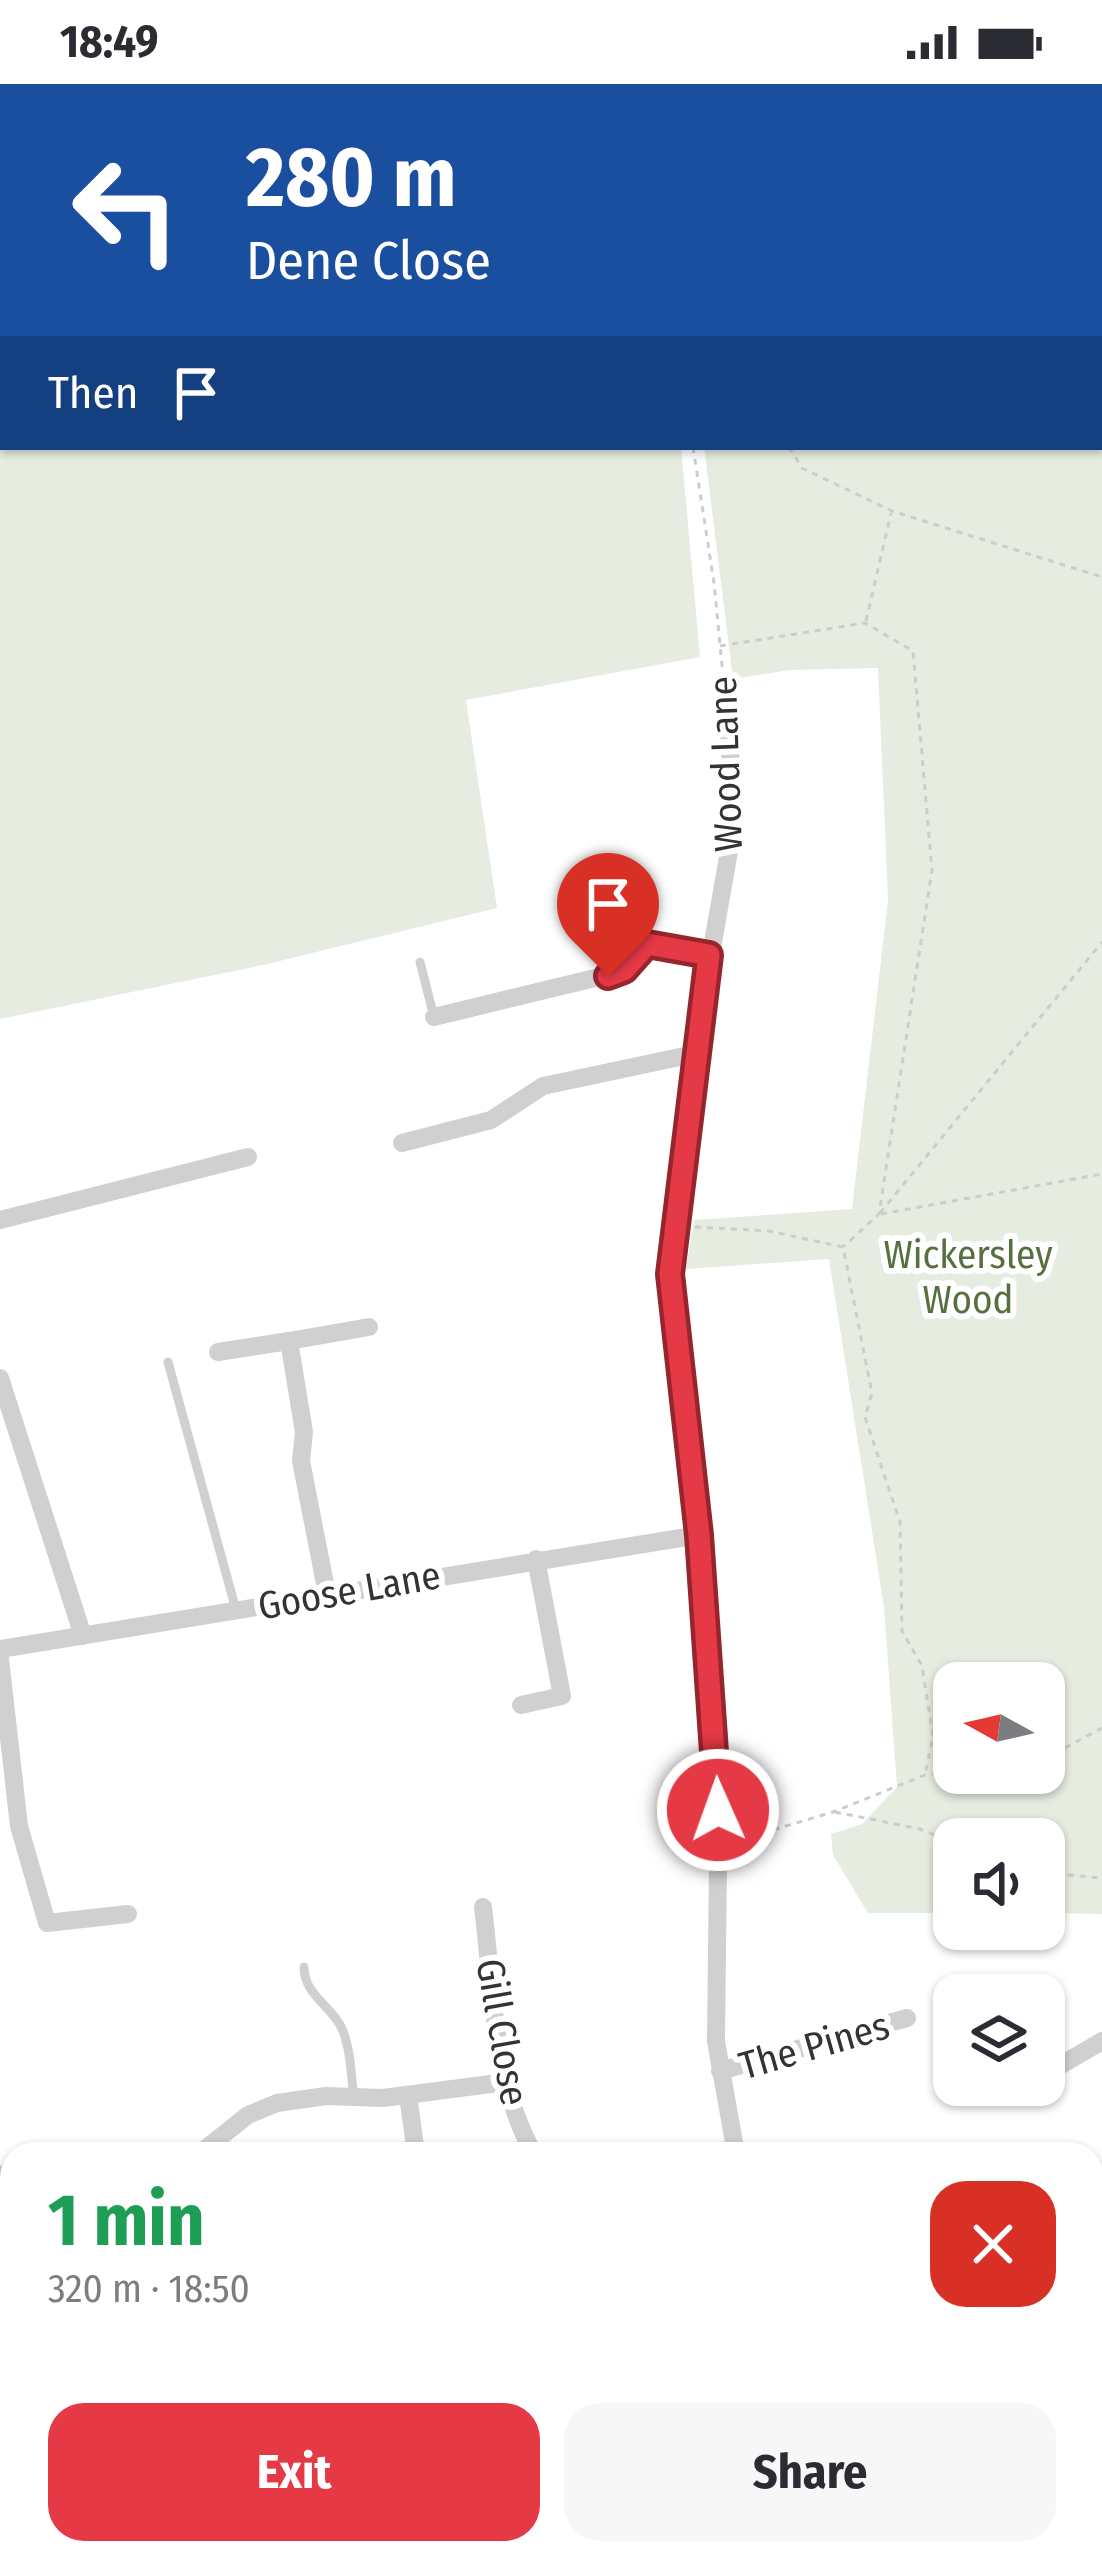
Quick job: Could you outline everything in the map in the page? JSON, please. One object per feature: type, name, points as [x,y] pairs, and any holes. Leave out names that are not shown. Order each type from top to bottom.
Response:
[{"type":"street","name":"Wood Lane","points":[[727,716],[735,817],[694,1054],[674,1224],[673,1326],[699,1535],[718,1773],[713,2003],[734,2142]]},
{"type":"street","points":[[434,1017],[624,970],[647,944],[709,955]]},
{"type":"street","points":[[402,1143],[491,1120],[543,1086],[694,1054]]},
{"type":"street","points":[[0,1220],[248,1157]]},
{"type":"street","points":[[218,1352],[369,1327]]},
{"type":"street","points":[[289,1341],[304,1432],[301,1460],[327,1594]]},
{"type":"street","points":[[0,1378],[82,1636]]},
{"type":"street","name":"Goose Lane","points":[[0,1649],[699,1535]]},
{"type":"street","points":[[520,1705],[562,1696],[536,1559]]},
{"type":"street","points":[[0,1659],[20,1826],[46,1923],[128,1914]]},
{"type":"street","name":"Gill Close","points":[[482,1907],[506,2082],[527,2142]]},
{"type":"street","name":"The Pines","points":[[721,2071],[907,2018]]},
{"type":"street","points":[[1065,2063],[1102,2041]]},
{"type":"street","points":[[214,2142],[248,2115],[278,2103],[326,2096],[408,2095],[506,2082]]},
{"type":"street","points":[[408,2095],[414,2142]]},
{"type":"lane","points":[[420,962],[434,1017]]},
{"type":"lane","points":[[168,1362],[236,1610]]},
{"type":"lane","points":[[304,1967],[304,1978],[316,1999],[343,2031],[354,2098]]},
{"type":"path","name":"Wood Lane","points":[[693,450],[727,716]]},
{"type":"path","points":[[791,450],[802,468],[892,511],[1102,578]]},
{"type":"path","points":[[866,622],[892,511]]},
{"type":"path","points":[[720,646],[866,622],[913,651],[932,869],[879,1214]]},
{"type":"path","points":[[843,1247],[879,1214],[1102,942]]},
{"type":"path","points":[[879,1214],[1102,1174]]},
{"type":"path","points":[[674,1224],[769,1231],[843,1247]]},
{"type":"path","points":[[843,1247],[872,1393],[865,1418],[900,1522],[902,1630],[922,1666],[932,1736],[925,1774]]},
{"type":"path","points":[[1065,1747],[1102,1727]]},
{"type":"path","points":[[718,1846],[833,1812],[933,1773]]},
{"type":"path","points":[[833,1812],[933,1834]]},
{"type":"path","points":[[1065,1875],[1102,1878]]},
{"type":"green space","points":[[0,450],[681,450],[700,657],[466,700],[497,908],[263,965],[0,1019]]},
{"type":"green space","name":"Wickersley Wood","points":[[704,450],[1102,450],[1102,1914],[1065,1913],[1065,1818],[933,1818],[933,1913],[868,1913],[833,1855],[831,1834],[862,1824],[897,1787],[884,1607],[829,1259],[686,1269],[694,1220],[852,1209],[888,900],[878,668],[790,670],[733,679]]},
{"type":"route","points":[[608,976],[633,963],[647,944],[709,955],[670,1274],[699,1535],[718,1810]]}]
